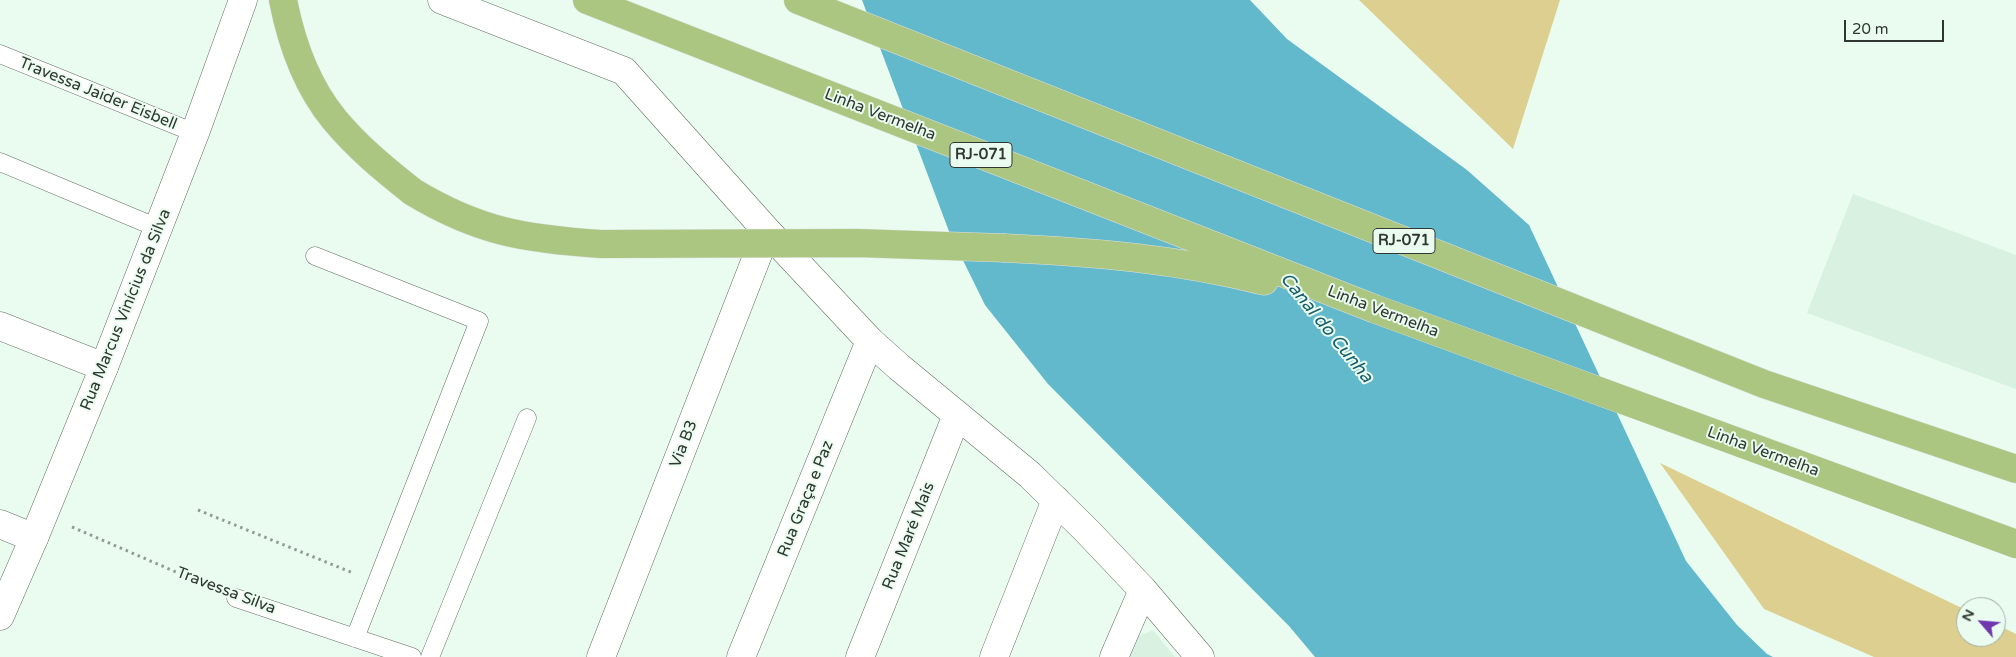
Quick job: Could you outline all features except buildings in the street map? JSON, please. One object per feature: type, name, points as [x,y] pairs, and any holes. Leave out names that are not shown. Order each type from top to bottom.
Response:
[{"type":"highway","points":[[283,0],[294,41],[316,94],[340,126],[358,145],[413,192],[446,211],[494,230],[531,238],[601,244],[857,243],[1014,248],[1123,255],[1178,263],[1258,279],[1375,310]]},
{"type":"highway","name":"Linha Vermelha","points":[[587,0],[1375,310],[2016,544]]},
{"type":"highway","name":"RJ-071","points":[[798,0],[1764,384],[2016,469]]},
{"type":"street","name":"Rua Marcus Vinícius da Silva","points":[[0,616],[104,367],[195,133],[243,0]]},
{"type":"street","points":[[442,0],[624,71],[767,231],[870,341],[899,368],[1030,475],[1143,590],[1200,657]]},
{"type":"street","name":"Via B3","points":[[601,657],[767,231]]},
{"type":"street","points":[[0,326],[104,367]]},
{"type":"street","name":"Rua Graça e Paz","points":[[741,657],[870,341]]},
{"type":"street","name":"Rua Maré Mais","points":[[860,657],[957,415]]},
{"type":"street","points":[[994,657],[1056,500]]},
{"type":"street","points":[[0,524],[39,526]]},
{"type":"street","points":[[1114,657],[1143,590]]},
{"type":"lane","name":"Travessa Jaider Eisbell","points":[[0,54],[195,133]]},
{"type":"lane","points":[[0,162],[158,228]]},
{"type":"lane","points":[[315,256],[479,321],[355,638]]},
{"type":"lane","points":[[430,657],[527,418]]},
{"type":"lane","name":"Travessa Silva","points":[[236,598],[412,657]]},
{"type":"path","points":[[198,510],[377,582]]},
{"type":"path","name":"Travessa Silva","points":[[39,526],[236,598]]},
{"type":"shaded area","points":[[1359,0],[1560,0],[1513,149]]},
{"type":"shaded area","points":[[1853,194],[2016,255],[2016,389],[1807,313]]},
{"type":"shaded area","points":[[1660,463],[1956,605],[1956,647],[2006,647],[2006,629],[2016,634],[2016,657],[1874,657],[1764,609]]},
{"type":"shaded area","points":[[1153,630],[1175,657],[1122,657],[1128,641]]},
{"type":"water","name":"Canal do Cunha","points":[[862,0],[1250,0],[1287,39],[1467,170],[1529,225],[1686,561],[1737,625],[1767,654],[1773,657],[1315,657],[1289,626],[1048,384],[985,305],[950,234]]}]
